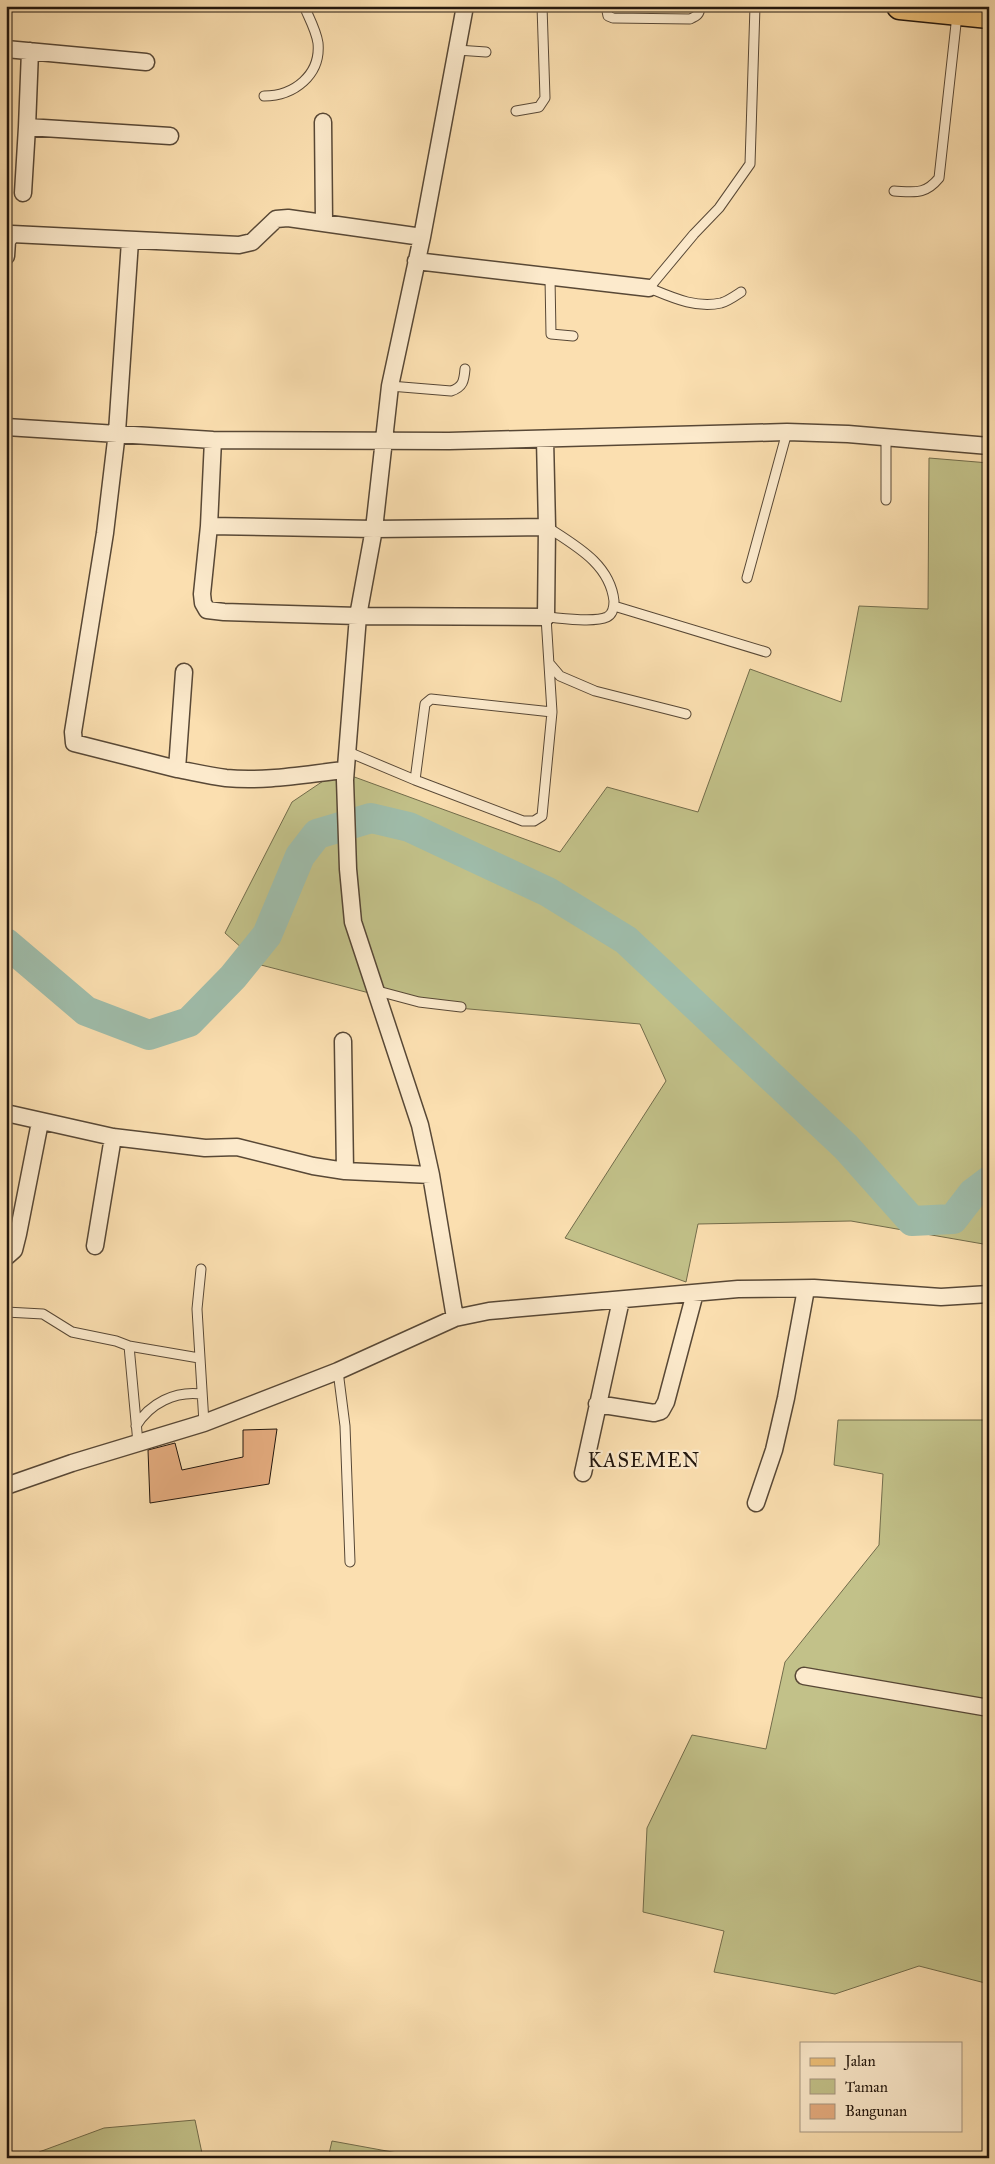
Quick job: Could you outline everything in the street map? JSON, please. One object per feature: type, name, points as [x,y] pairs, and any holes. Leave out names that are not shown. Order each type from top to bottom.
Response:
[{"type":"main road","points":[[900,6],[989,15]]},
{"type":"street","points":[[455,1318],[431,1175],[420,1125],[353,922],[348,868],[345,775],[358,616],[374,529],[382,440],[390,386],[422,237],[464,6]]},
{"type":"street","points":[[6,49],[146,62]]},
{"type":"street","points":[[23,193],[30,51]]},
{"type":"street","points":[[323,122],[324,222]]},
{"type":"street","points":[[27,127],[170,136]]},
{"type":"street","points":[[6,256],[8,237],[12,234],[239,245],[252,242],[276,219],[288,218],[422,237]]},
{"type":"street","points":[[130,241],[117,432],[97,588],[72,738],[74,743],[177,769],[226,778],[246,779],[345,775]]},
{"type":"street","points":[[416,261],[649,288]]},
{"type":"street","points":[[6,427],[117,432],[213,440],[545,439],[787,432],[989,446]]},
{"type":"street","points":[[213,440],[209,526],[202,594],[203,604],[207,610],[358,616],[546,617],[547,527],[545,439]]},
{"type":"street","points":[[209,526],[374,529],[547,527]]},
{"type":"street","points":[[177,769],[184,672]]},
{"type":"street","points":[[344,1041],[345,1171]]},
{"type":"street","points":[[6,1113],[113,1138],[205,1148],[237,1147],[313,1166],[345,1171],[431,1175]]},
{"type":"street","points":[[6,1257],[14,1250],[40,1122]]},
{"type":"street","points":[[96,1246],[113,1138]]},
{"type":"street","points":[[6,1486],[72,1463],[204,1423],[338,1371],[455,1318],[488,1310],[738,1289],[806,1289],[941,1297],[989,1294]]},
{"type":"street","points":[[756,1503],[774,1450],[806,1289]]},
{"type":"street","points":[[597,1404],[654,1413],[661,1411],[666,1402],[694,1293]]},
{"type":"street","points":[[583,1473],[620,1300]]},
{"type":"street","points":[[804,1676],[989,1708]]},
{"type":"lane","points":[[264,96],[278,96],[293,91],[313,70],[318,45],[304,6]]},
{"type":"lane","points":[[516,111],[539,107],[545,98],[542,6]]},
{"type":"lane","points":[[606,6],[608,16],[613,18],[690,19],[700,12],[700,6]]},
{"type":"lane","points":[[741,292],[721,303],[698,304],[674,298],[649,288],[694,234],[719,208],[750,164],[754,6]]},
{"type":"lane","points":[[894,191],[920,192],[930,189],[939,178],[958,12]]},
{"type":"lane","points":[[456,50],[486,52]]},
{"type":"lane","points":[[550,278],[551,334],[572,336]]},
{"type":"lane","points":[[390,386],[451,391],[459,388],[464,381],[465,369]]},
{"type":"lane","points":[[747,578],[787,432]]},
{"type":"lane","points":[[886,438],[886,500]]},
{"type":"lane","points":[[346,750],[415,780],[524,820],[534,821],[542,816],[552,712],[546,617],[594,620],[606,618],[612,614],[614,606],[610,580],[603,571],[580,549],[547,527]]},
{"type":"lane","points":[[614,606],[766,652]]},
{"type":"lane","points":[[549,663],[560,676],[595,691],[686,714]]},
{"type":"lane","points":[[415,780],[425,704],[431,699],[552,712]]},
{"type":"lane","points":[[374,990],[419,1002],[461,1008]]},
{"type":"lane","points":[[201,1269],[197,1309],[204,1423]]},
{"type":"lane","points":[[6,1312],[43,1314],[72,1332],[116,1341],[129,1346],[199,1358]]},
{"type":"lane","points":[[129,1346],[138,1443]]},
{"type":"lane","points":[[338,1371],[346,1443],[350,1562]]},
{"type":"lane","points":[[136,1427],[142,1417],[167,1398],[189,1393],[202,1394]]},
{"type":"green space","points":[[929,458],[989,463],[989,1245],[851,1221],[698,1224],[686,1282],[565,1238],[666,1081],[640,1024],[412,1004],[261,965],[225,933],[292,802],[338,771],[560,852],[607,787],[698,812],[750,669],[841,702],[859,606],[928,609]]},
{"type":"green space","points":[[838,1420],[989,1420],[989,1984],[919,1966],[835,1994],[714,1972],[724,1931],[643,1912],[647,1828],[692,1735],[766,1749],[785,1662],[879,1545],[883,1474],[834,1465]]},
{"type":"green space","points":[[195,2120],[203,2158],[37,2158],[39,2152],[104,2128]]},
{"type":"green space","points":[[332,2141],[425,2158],[328,2158]]},
{"type":"building","points":[[277,1429],[269,1484],[150,1503],[148,1450],[175,1443],[182,1470],[243,1457],[243,1430]]},
{"type":"waterway","points":[[6,943],[86,1011],[149,1035],[189,1022],[233,977],[267,935],[300,856],[317,834],[371,818],[409,827],[548,892],[626,940],[846,1147],[912,1221],[953,1219],[973,1193],[989,1181]]},
{"type":"district","name":"KASEMEN","points":[[644,1460]]}]
